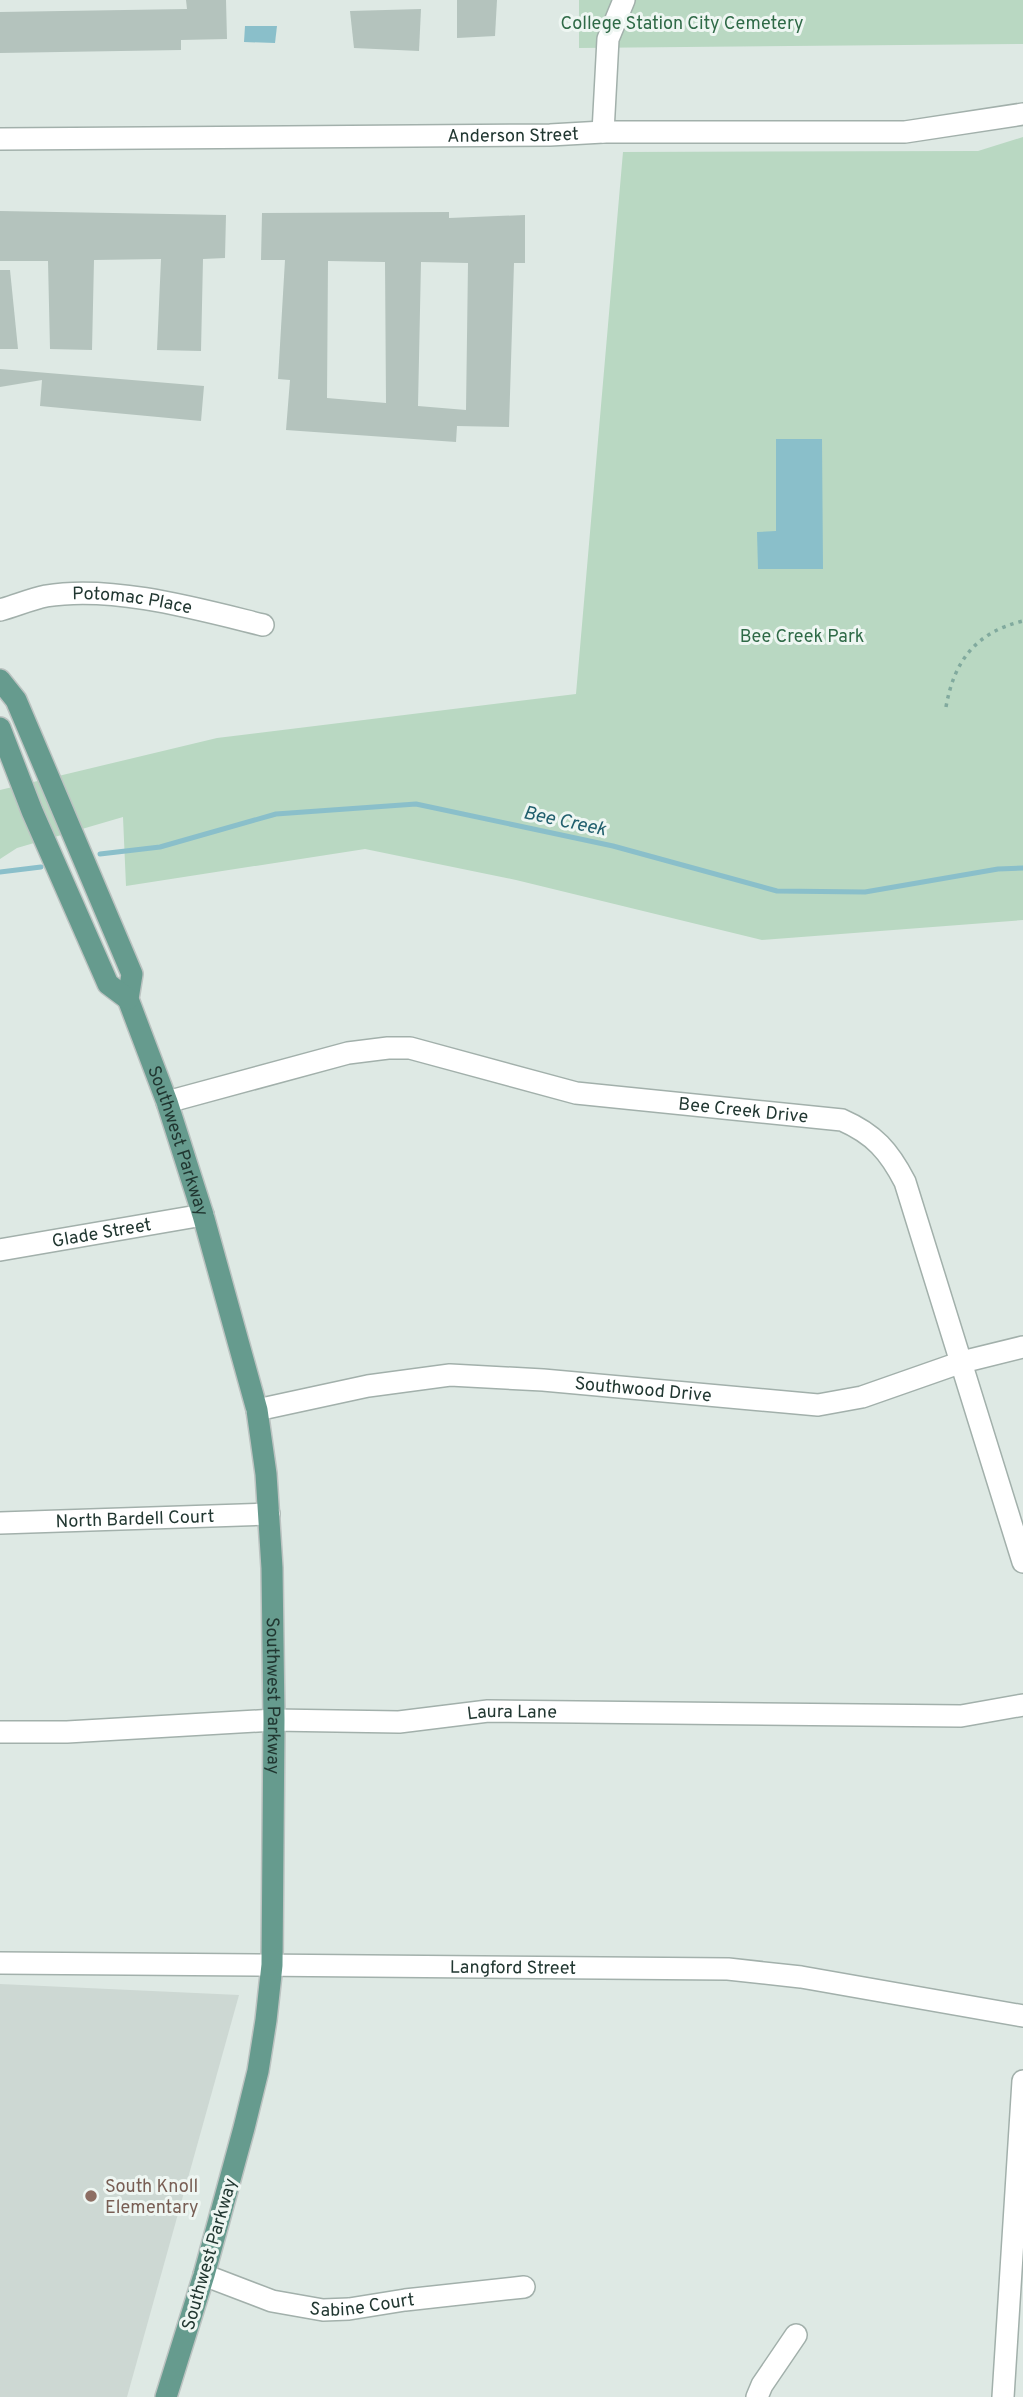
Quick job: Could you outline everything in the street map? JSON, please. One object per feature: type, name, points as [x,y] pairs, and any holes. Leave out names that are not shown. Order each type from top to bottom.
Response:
[{"type":"main road","name":"Southwest Parkway","points":[[0,680],[16,700],[132,974],[128,999],[167,1102],[203,1215],[257,1410],[266,1474],[272,1568],[274,1720],[272,1965],[258,2071],[204,2275],[166,2397]]},
{"type":"main road","name":"Southwest Parkway","points":[[0,728],[32,811],[108,984],[128,999]]},
{"type":"street","points":[[603,132],[608,39],[624,0]]},
{"type":"street","name":"Anderson Street","points":[[0,139],[550,135],[603,132],[905,132],[1023,114]]},
{"type":"street","name":"Potomac Place","points":[[0,610],[45,596],[84,593],[167,602],[263,625]]},
{"type":"street","name":"Bee Creek Drive","points":[[167,1102],[348,1054],[410,1048],[576,1093],[842,1120],[860,1128],[876,1140],[892,1158],[905,1182],[1023,1562]]},
{"type":"street","name":"Glade Street","points":[[0,1250],[203,1215]]},
{"type":"street","name":"Southwood Drive","points":[[257,1410],[368,1386],[450,1375],[543,1380],[818,1405],[862,1397],[962,1362],[1023,1347]]},
{"type":"street","name":"North Bardell Court","points":[[0,1522],[269,1514]]},
{"type":"street","name":"Laura Lane","points":[[0,1732],[67,1732],[274,1720],[399,1722],[488,1711],[961,1716],[1023,1705]]},
{"type":"street","name":"Langford Street","points":[[0,1963],[728,1969],[801,1977],[1023,2016]]},
{"type":"street","points":[[1003,2397],[1023,2081]]},
{"type":"street","name":"Sabine Court","points":[[204,2275],[272,2301],[323,2309],[349,2309],[524,2287]]},
{"type":"street","points":[[757,2397],[762,2385],[796,2335]]},
{"type":"path","points":[[946,707],[955,672],[977,642],[994,631],[1023,621]]},
{"type":"shaded area","name":"South Knoll Elementary","points":[[0,1984],[239,1995],[127,2397],[0,2397]]},
{"type":"green space","name":"College Station City Cemetery","points":[[579,0],[1023,0],[1023,44],[579,48]]},
{"type":"green space","name":"Bee Creek Park","points":[[1023,137],[1023,920],[762,940],[516,880],[365,849],[126,886],[123,817],[17,848],[0,859],[0,790],[217,738],[576,694],[623,152],[978,151]]},
{"type":"water","points":[[245,26],[277,26],[275,43],[244,42]]},
{"type":"water","points":[[776,439],[822,439],[823,569],[758,569],[757,532],[776,531]]},
{"type":"building","points":[[186,0],[226,0],[227,39],[181,40],[181,50],[0,53],[0,12],[187,9]]},
{"type":"building","points":[[457,0],[497,0],[495,36],[457,38]]},
{"type":"building","points":[[421,9],[419,51],[354,48],[350,11]]},
{"type":"building","points":[[0,211],[226,215],[225,258],[203,259],[201,351],[157,350],[161,259],[94,260],[92,350],[50,349],[48,261],[0,261]]},
{"type":"building","points":[[449,212],[449,218],[525,215],[525,263],[514,263],[509,427],[457,426],[456,442],[286,430],[290,380],[278,379],[285,260],[261,260],[262,213]],"holes":[[[328,261],[385,262],[386,403],[327,398]],[[421,262],[468,263],[466,410],[418,406]]]},
{"type":"building","points":[[0,270],[10,270],[18,349],[0,349]]},
{"type":"building","points":[[0,369],[204,386],[201,421],[40,406],[42,380],[0,387]]},
{"type":"waterway","name":"Bee Creek","points":[[100,854],[160,847],[276,814],[416,804],[613,846],[777,891],[865,892],[998,869],[1023,868]]},
{"type":"waterway","name":"Bee Creek","points":[[0,872],[41,867]]},
{"type":"place","name":"South Knoll Elementary","points":[[91,2196]]}]
